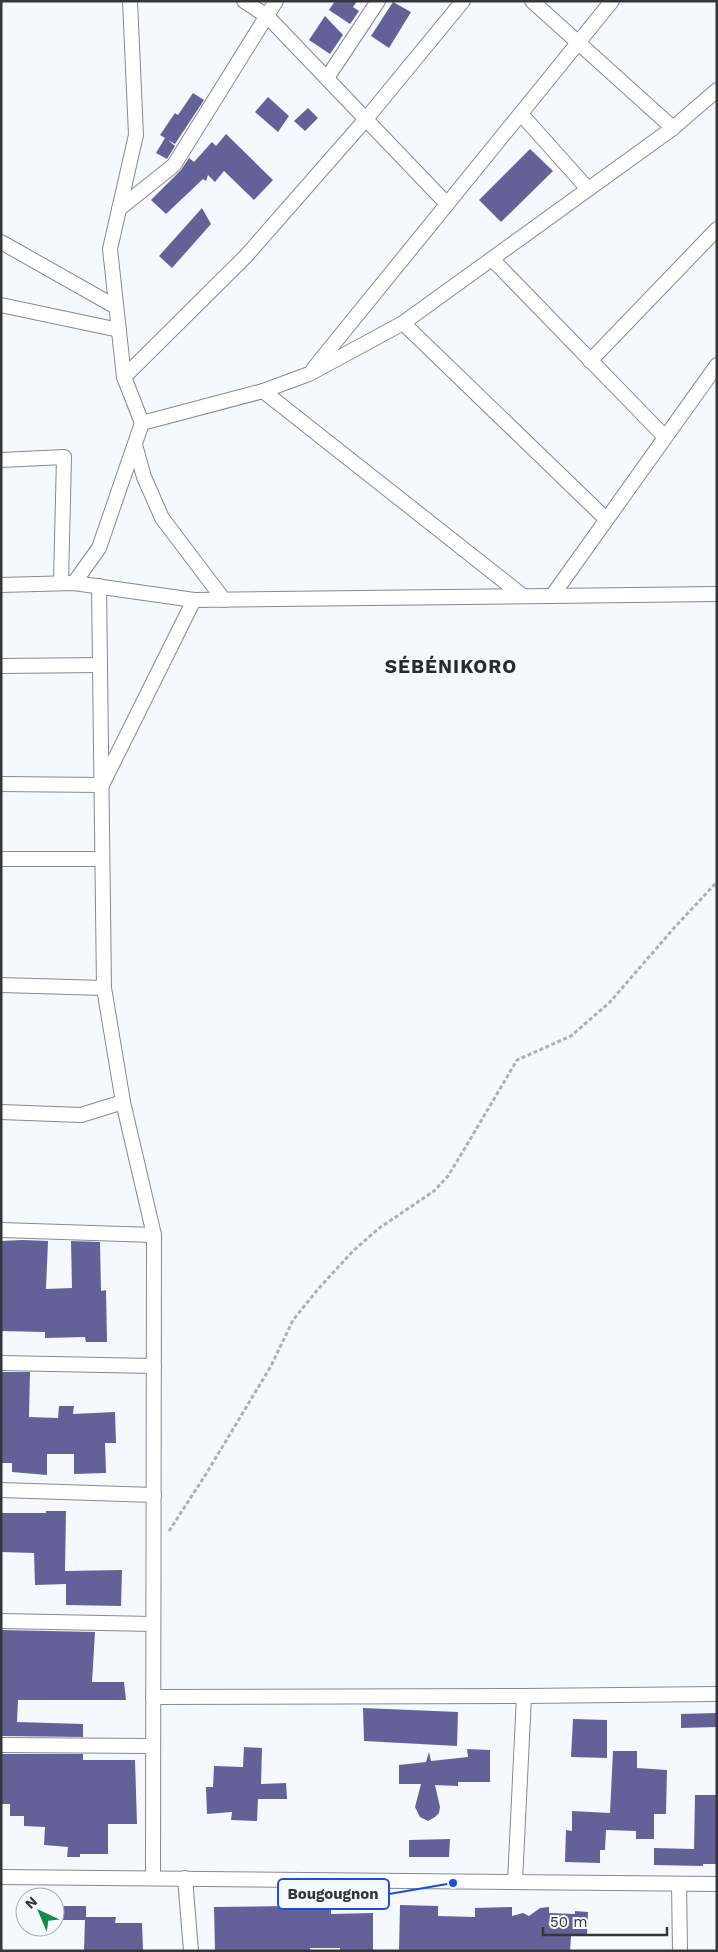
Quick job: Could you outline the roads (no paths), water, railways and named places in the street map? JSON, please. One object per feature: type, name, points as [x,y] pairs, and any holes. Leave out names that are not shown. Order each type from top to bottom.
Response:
[{"type":"street","points":[[68,582],[99,548],[142,423],[124,377],[110,249],[136,135],[130,1]]},
{"type":"street","points":[[244,1],[267,16],[447,204]]},
{"type":"street","points":[[119,209],[174,165],[276,1]]},
{"type":"street","points":[[326,78],[378,1]]},
{"type":"street","points":[[124,377],[246,256],[366,119],[462,1]]},
{"type":"street","points":[[532,1],[672,128]]},
{"type":"street","points":[[309,374],[612,1]]},
{"type":"street","points":[[142,423],[263,391],[309,374],[403,322],[714,98]]},
{"type":"street","points":[[521,114],[588,189]]},
{"type":"street","points":[[590,360],[717,229]]},
{"type":"street","points":[[1,242],[116,307]]},
{"type":"street","points":[[492,258],[665,437]]},
{"type":"street","points":[[1,305],[119,330]]},
{"type":"street","points":[[403,322],[606,519]]},
{"type":"street","points":[[552,596],[717,365]]},
{"type":"street","points":[[263,391],[523,596]]},
{"type":"street","points":[[135,445],[144,477],[162,518],[224,600]]},
{"type":"street","points":[[1,460],[64,457],[68,582]]},
{"type":"street","points":[[1,586],[68,582],[194,600],[717,593]]},
{"type":"street","points":[[99,586],[104,988],[123,1102],[154,1235],[153,1878]]},
{"type":"street","points":[[102,785],[194,600]]},
{"type":"street","points":[[1,666],[100,665]]},
{"type":"street","points":[[1,784],[102,785]]},
{"type":"street","points":[[1,859],[102,859]]},
{"type":"street","points":[[1,985],[104,988]]},
{"type":"street","points":[[1,1112],[81,1115],[123,1102]]},
{"type":"street","points":[[1,1230],[154,1235]]},
{"type":"street","points":[[1,1363],[154,1366]]},
{"type":"street","points":[[1,1490],[154,1495]]},
{"type":"street","points":[[1,1621],[153,1624]]},
{"type":"street","points":[[153,1696],[717,1694]]},
{"type":"street","points":[[516,1882],[524,1696]]},
{"type":"street","points":[[1,1745],[153,1746]]},
{"type":"street","points":[[1,1877],[717,1884]]},
{"type":"street","points":[[185,1878],[191,1951]]},
{"type":"street","points":[[679,1884],[680,1951]]},
{"type":"place","name":"Bougougnon","points":[[453,1883]]},
{"type":"district","name":"SÉBÉNIKORO","points":[[451,666]]}]
